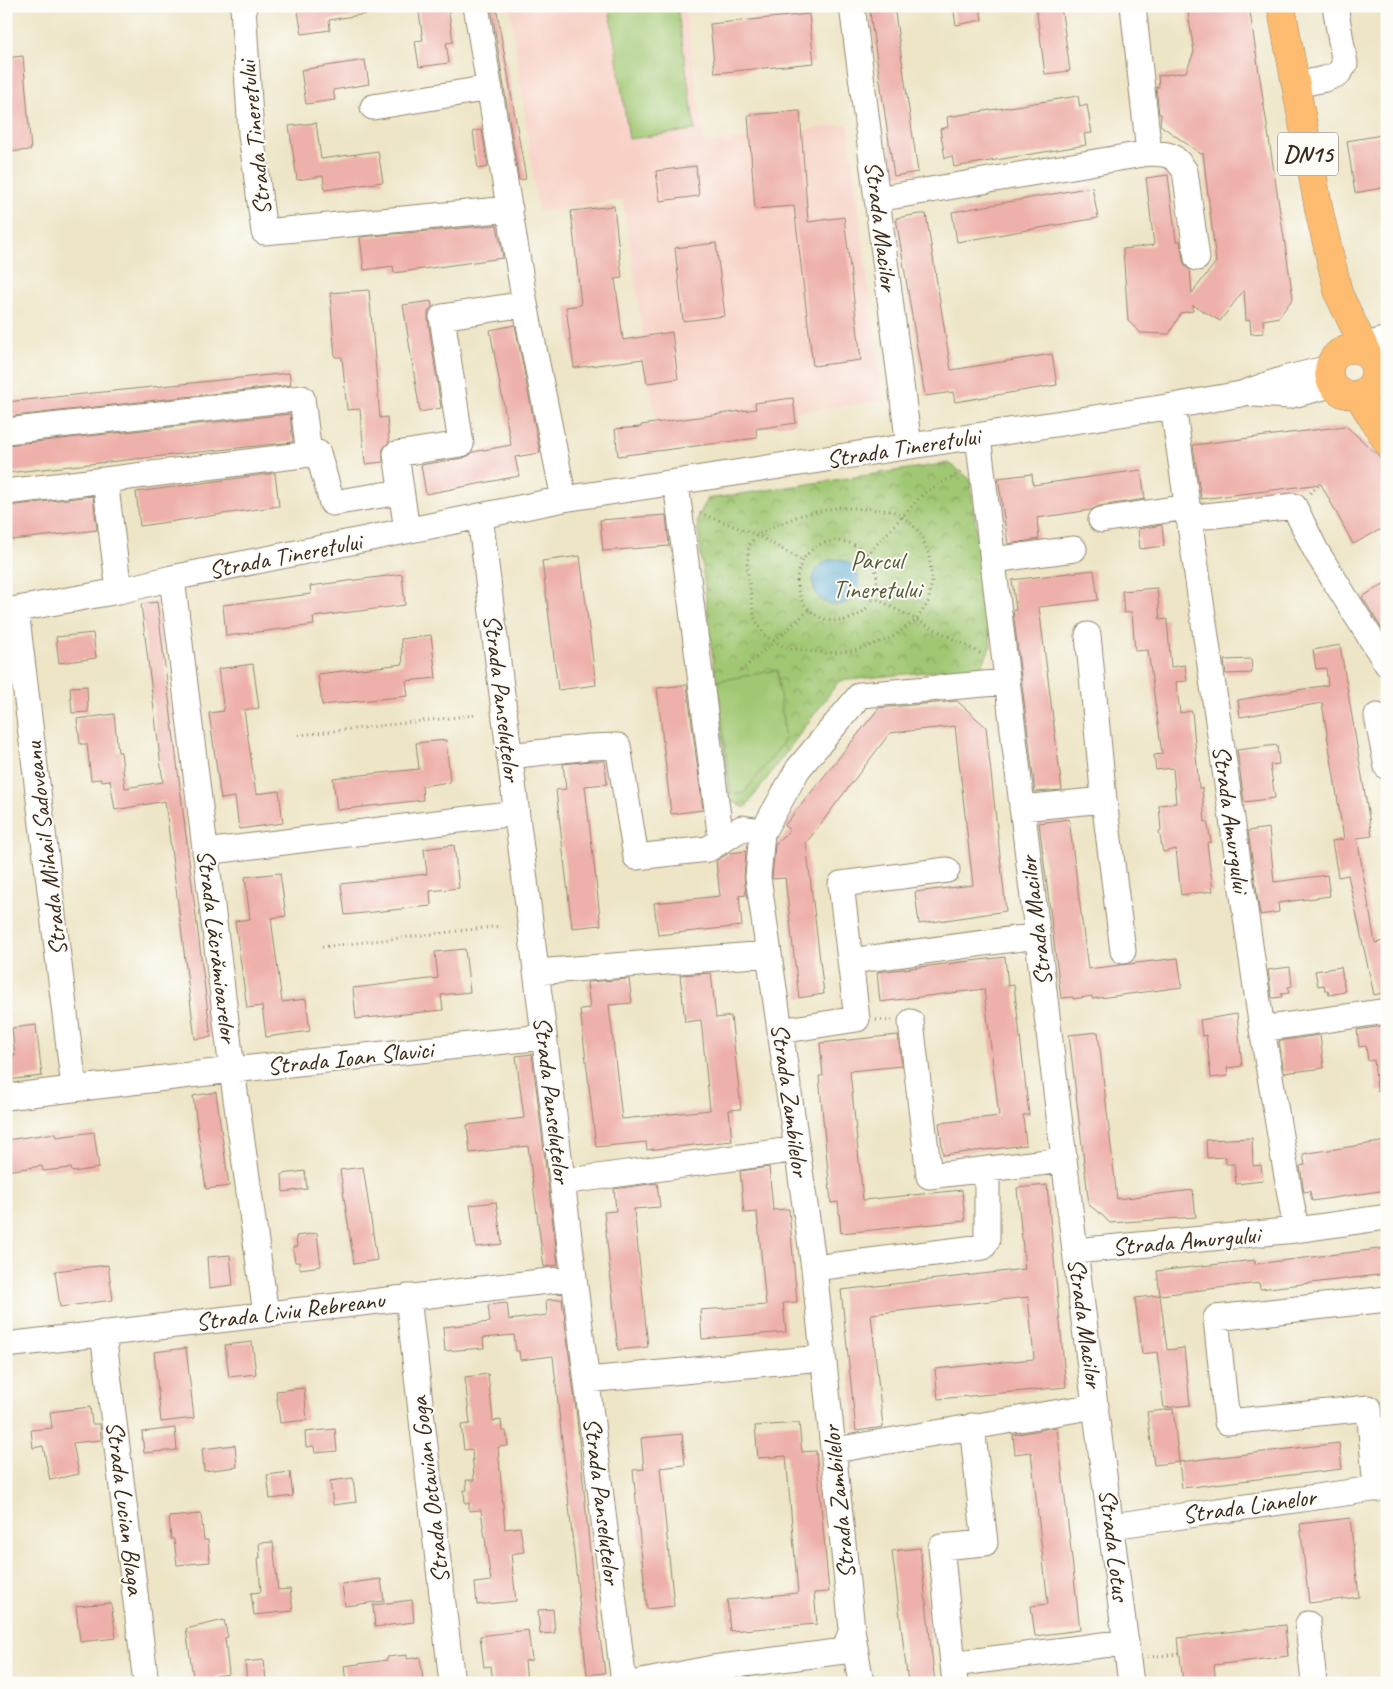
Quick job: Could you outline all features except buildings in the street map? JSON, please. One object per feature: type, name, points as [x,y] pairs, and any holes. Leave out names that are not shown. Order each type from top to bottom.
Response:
[{"type":"main road","name":"DN15","points":[[1281,6],[1320,215],[1356,364],[1387,406]]},
{"type":"main road","points":[[1356,364],[1387,442]]},
{"type":"street","name":"Strada Tineretului","points":[[243,6],[252,134],[264,232],[510,208]]},
{"type":"street","points":[[476,6],[526,304],[564,499]]},
{"type":"street","name":"Strada Macilor","points":[[852,6],[910,446]]},
{"type":"street","points":[[1133,6],[1149,153]]},
{"type":"street","points":[[1296,85],[1338,74],[1345,64],[1335,6]]},
{"type":"street","points":[[373,108],[490,88]]},
{"type":"street","points":[[877,199],[1149,153],[1167,154],[1177,159],[1185,171],[1197,258]]},
{"type":"street","points":[[407,531],[396,454],[461,444],[442,316],[526,304]]},
{"type":"street","name":"Strada Tineretului","points":[[11,611],[119,591],[172,578],[564,499],[677,494],[910,446],[1242,394],[1284,379],[1356,364]]},
{"type":"street","points":[[6,431],[302,398],[309,454]]},
{"type":"street","name":"Strada Amurgului","points":[[1173,406],[1262,1029],[1296,1230]]},
{"type":"street","name":"Strada Macilor","points":[[978,436],[993,560],[996,683],[1022,808],[1075,1251],[1096,1406]]},
{"type":"street","points":[[6,492],[318,453],[332,503],[401,492]]},
{"type":"street","points":[[105,480],[119,591]]},
{"type":"street","points":[[677,494],[721,841]]},
{"type":"street","points":[[1101,520],[1294,506],[1316,551],[1387,664]]},
{"type":"street","name":"Strada Panseluțelor","points":[[480,516],[624,1683]]},
{"type":"street","points":[[993,560],[1074,549]]},
{"type":"street","name":"Strada Lăcrămioarelor","points":[[172,578],[232,1070],[266,1314]]},
{"type":"street","name":"Strada Mihail Sadoveanu","points":[[11,611],[74,1088]]},
{"type":"street","points":[[1088,635],[1104,800],[1123,951]]},
{"type":"street","name":"Strada Zambilelor","points":[[861,1683],[852,1629],[814,1268],[758,877],[762,833],[798,769],[860,695],[996,683]]},
{"type":"street","points":[[1376,716],[1384,740],[1387,767]]},
{"type":"street","points":[[509,756],[589,747],[618,746],[636,858],[708,849],[742,828],[761,831],[762,833]]},
{"type":"street","points":[[1022,808],[1104,800]]},
{"type":"street","points":[[206,852],[516,814]]},
{"type":"street","points":[[780,1030],[857,1019],[841,884],[947,870]]},
{"type":"street","points":[[850,961],[1037,936]]},
{"type":"street","points":[[536,972],[768,954]]},
{"type":"street","points":[[1262,1029],[1387,1011]]},
{"type":"street","points":[[911,1022],[929,1176],[1064,1160]]},
{"type":"street","name":"Strada Ioan Slavici","points":[[6,1097],[232,1070],[544,1037]]},
{"type":"street","points":[[562,1182],[797,1149]]},
{"type":"street","points":[[814,1268],[983,1247],[987,1240],[987,1169]]},
{"type":"street","name":"Strada Amurgului","points":[[1075,1251],[1296,1230],[1387,1218]]},
{"type":"street","name":"Strada Liviu Rebreanu","points":[[6,1345],[408,1296],[502,1288],[574,1278]]},
{"type":"street","name":"Strada Octavian Goga","points":[[408,1296],[452,1683]]},
{"type":"street","points":[[1382,1488],[1369,1408],[1227,1422],[1216,1318],[1387,1299]]},
{"type":"street","name":"Strada Lucian Blaga","points":[[103,1333],[146,1683]]},
{"type":"street","points":[[586,1380],[822,1358]]},
{"type":"street","points":[[834,1450],[1096,1406]]},
{"type":"street","name":"Strada Lotus","points":[[1096,1406],[1131,1683]]},
{"type":"street","points":[[972,1426],[985,1543],[941,1548],[954,1673],[1126,1642]]},
{"type":"street","name":"Strada Lianelor","points":[[1112,1526],[1382,1488]]},
{"type":"street","points":[[1308,1624],[1314,1683]]},
{"type":"street","points":[[637,1683],[714,1675],[844,1650],[852,1629]]},
{"type":"path","points":[[867,555],[924,493],[966,469],[981,467]]},
{"type":"path","points":[[677,494],[803,560]]},
{"type":"path","points":[[839,507],[892,511],[902,516],[920,532],[929,554],[932,581],[928,603],[916,620],[891,638],[854,651],[826,654],[786,648],[764,635],[754,617],[747,567],[749,545],[757,536],[798,516],[839,507]]},
{"type":"path","points":[[845,542],[856,546],[867,555],[876,574],[876,586],[873,597],[862,612],[847,620],[823,619],[804,605],[799,594],[798,570],[803,560],[821,544],[845,542]]},
{"type":"path","points":[[873,597],[982,654],[996,683]]},
{"type":"path","points":[[741,671],[809,610]]},
{"type":"path","points":[[299,736],[475,715]]},
{"type":"path","points":[[322,947],[501,926]]},
{"type":"path","points":[[857,1019],[911,1022]]},
{"type":"path","points":[[1171,1655],[1179,1654]]},
{"type":"shaded area","points":[[510,6],[684,6],[705,144],[848,124],[883,401],[657,429],[623,200],[538,212]]},
{"type":"green space","points":[[609,6],[677,6],[695,130],[629,139]]},
{"type":"green space","name":"Parcul Tineretului","points":[[949,463],[970,479],[991,645],[982,666],[839,681],[745,808],[729,800],[697,520],[707,499]]},
{"type":"green space","points":[[777,670],[785,740],[744,793],[731,794],[717,681]]},
{"type":"water","points":[[836,559],[849,563],[855,569],[859,582],[855,595],[849,601],[836,605],[823,601],[817,595],[813,582],[817,569],[823,563]]}]
